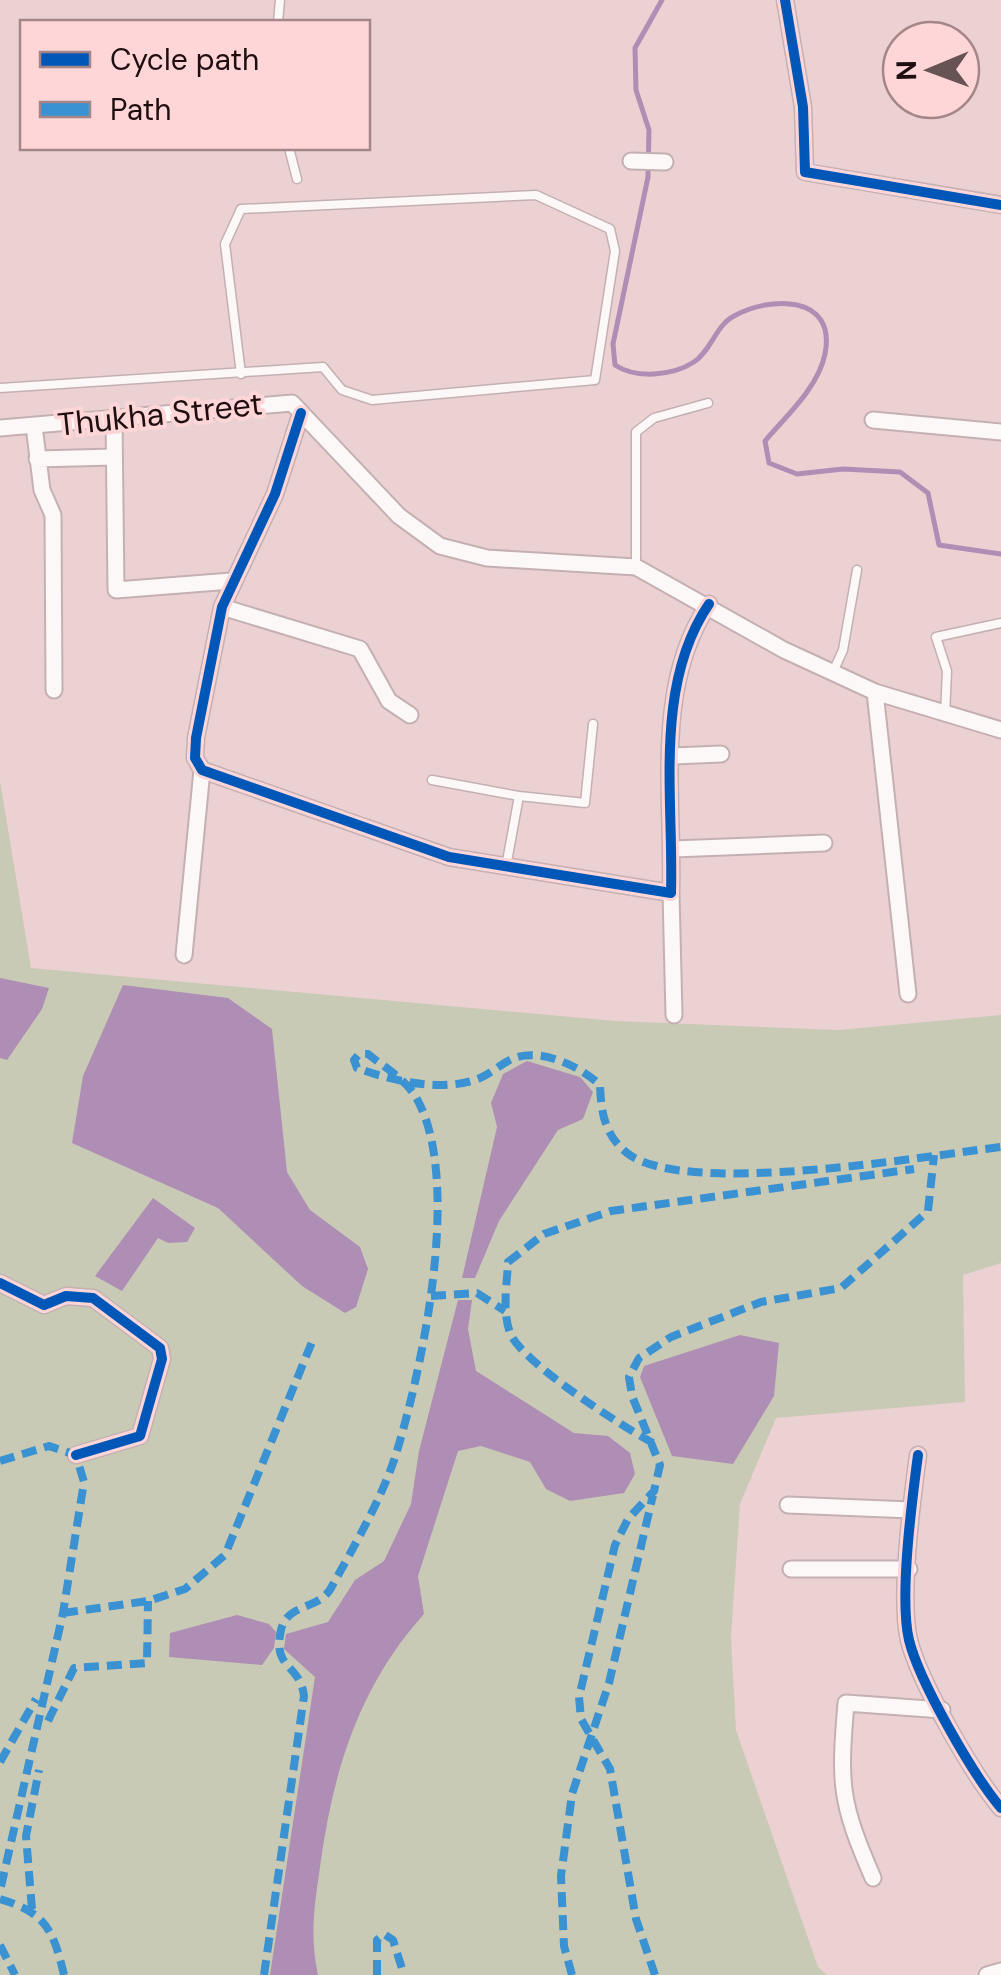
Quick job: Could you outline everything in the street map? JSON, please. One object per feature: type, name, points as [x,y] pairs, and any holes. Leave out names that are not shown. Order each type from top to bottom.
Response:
[{"type":"street","points":[[785,0],[801,90],[805,172],[1001,205]]},
{"type":"street","points":[[631,161],[665,162]]},
{"type":"street","name":"Thukha Street","points":[[0,428],[292,403],[399,516],[440,546],[486,558],[636,567],[709,604],[784,650],[875,692],[1001,730]]},
{"type":"street","points":[[184,955],[202,770],[195,758],[196,738],[222,607],[275,494],[300,412]]},
{"type":"street","points":[[114,420],[116,590],[231,581]]},
{"type":"street","points":[[873,420],[1001,432]]},
{"type":"street","points":[[34,426],[42,490],[54,514],[54,690]]},
{"type":"street","points":[[37,459],[114,457]]},
{"type":"street","points":[[674,1015],[671,893],[679,667],[688,635],[709,604]]},
{"type":"street","points":[[222,607],[360,648],[388,701],[410,715]]},
{"type":"street","points":[[875,692],[908,994]]},
{"type":"street","points":[[673,756],[721,754]]},
{"type":"street","points":[[202,770],[393,839],[506,868],[671,893]]},
{"type":"street","points":[[672,849],[824,842]]},
{"type":"street","points":[[0,1283],[44,1305],[75,1295],[93,1298],[160,1348],[162,1359],[140,1436],[76,1455]]},
{"type":"street","points":[[918,1455],[911,1510],[910,1641],[976,1778],[1001,1808]]},
{"type":"street","points":[[788,1505],[911,1510]]},
{"type":"street","points":[[791,1569],[909,1568]]},
{"type":"street","points":[[873,1878],[846,1815],[840,1778],[846,1703],[942,1710]]},
{"type":"street","points":[[987,1975],[1001,1971]]},
{"type":"lane","points":[[290,150],[297,180]]},
{"type":"lane","points":[[0,388],[242,374],[323,366],[342,390],[372,400],[595,380],[615,251],[610,229],[536,195],[241,208],[225,244],[242,374]]},
{"type":"lane","points":[[636,567],[636,432],[654,418],[708,404]]},
{"type":"lane","points":[[833,672],[843,650],[856,570]]},
{"type":"lane","points":[[945,715],[947,671],[936,637],[1001,623]]},
{"type":"lane","points":[[432,780],[585,803],[593,724]]},
{"type":"lane","points":[[506,868],[519,796]]},
{"type":"green space","points":[[0,781],[31,968],[616,1021],[839,1030],[1001,1015],[1001,1263],[963,1275],[965,1402],[776,1418],[740,1504],[731,1637],[736,1730],[818,1967],[827,1975],[0,1975]]},
{"type":"shaded area","points":[[0,978],[49,988],[42,1009],[7,1060],[0,1058]]},
{"type":"shaded area","points":[[123,985],[228,998],[272,1029],[287,1172],[310,1210],[360,1247],[368,1269],[356,1307],[345,1313],[302,1286],[218,1208],[72,1143],[83,1076]]},
{"type":"shaded area","points":[[527,1061],[580,1077],[593,1092],[583,1119],[558,1130],[499,1221],[475,1278],[462,1278],[497,1127],[491,1103],[503,1074]]},
{"type":"shaded area","points":[[153,1198],[195,1228],[187,1242],[168,1243],[158,1238],[122,1291],[95,1276]]},
{"type":"shaded area","points":[[458,1300],[472,1300],[468,1329],[476,1371],[574,1433],[608,1436],[630,1453],[635,1474],[624,1493],[570,1501],[546,1489],[530,1462],[481,1446],[458,1451],[418,1576],[424,1614],[383,1669],[342,1760],[315,1904],[313,1931],[318,1975],[270,1975],[315,1677],[284,1649],[286,1634],[328,1622],[355,1580],[384,1561],[411,1504],[419,1451]]},
{"type":"shaded area","points":[[740,1335],[779,1343],[774,1396],[733,1464],[672,1456],[640,1377],[644,1366]]},
{"type":"shaded area","points":[[237,1615],[269,1624],[276,1632],[274,1648],[262,1665],[169,1657],[170,1633]]},
{"type":"waterway","points":[[662,0],[635,48],[636,90],[649,130],[648,177],[613,344],[615,365],[643,374],[675,370],[700,357],[723,325],[748,309],[781,303],[811,310],[821,320],[826,334],[825,354],[808,390],[765,441],[769,463],[797,474],[843,469],[900,472],[928,493],[939,545],[1001,554]]},
{"type":"marked path","points":[[264,1975],[304,1696],[297,1677],[280,1653],[281,1630],[290,1615],[326,1595],[384,1486],[407,1415],[434,1274],[437,1176],[430,1134],[417,1099],[407,1086],[401,1080],[395,1074],[368,1054],[359,1054],[354,1060],[357,1068],[386,1077],[402,1081],[418,1084],[434,1085],[480,1078],[525,1056],[560,1061],[600,1085],[605,1122],[619,1146],[656,1166],[699,1172],[807,1170],[1001,1147]]},
{"type":"marked path","points":[[655,1975],[636,1919],[610,1769],[581,1719],[579,1697],[615,1545],[628,1519],[654,1491],[660,1465],[632,1396],[629,1377],[639,1358],[671,1337],[761,1302],[841,1288],[928,1211],[934,1155]]},
{"type":"marked path","points":[[653,1443],[574,1393],[518,1345],[506,1315],[508,1262],[544,1234],[611,1211],[914,1169]]},
{"type":"marked path","points":[[431,1296],[477,1293],[505,1311]]},
{"type":"marked path","points":[[63,1613],[148,1601],[185,1589],[225,1555],[312,1342]]},
{"type":"marked path","points":[[0,1461],[49,1446],[76,1455],[84,1482],[63,1613],[0,1891]]},
{"type":"marked path","points":[[572,1975],[564,1946],[561,1876],[572,1794],[609,1683],[653,1495]]},
{"type":"marked path","points":[[48,1721],[74,1668],[147,1663],[148,1601]]},
{"type":"marked path","points":[[0,1762],[36,1699]]},
{"type":"marked path","points":[[32,1909],[26,1836],[39,1770]]},
{"type":"marked path","points":[[0,1899],[28,1910],[45,1925],[64,1975]]},
{"type":"marked path","points":[[377,1975],[377,1940],[384,1934],[393,1940],[404,1975]]},
{"type":"marked path","points":[[0,1945],[15,1975]]},
{"type":"cycle path","points":[[785,0],[803,107],[805,172],[1001,205]]},
{"type":"cycle path","points":[[301,413],[275,494],[222,607],[196,738],[195,758],[202,770],[449,857],[671,893],[673,707],[691,636],[709,604]]},
{"type":"cycle path","points":[[0,1283],[44,1305],[66,1296],[93,1298],[160,1348],[162,1359],[140,1436],[76,1455]]},
{"type":"cycle path","points":[[918,1455],[906,1575],[909,1640],[948,1727],[1001,1808]]}]
